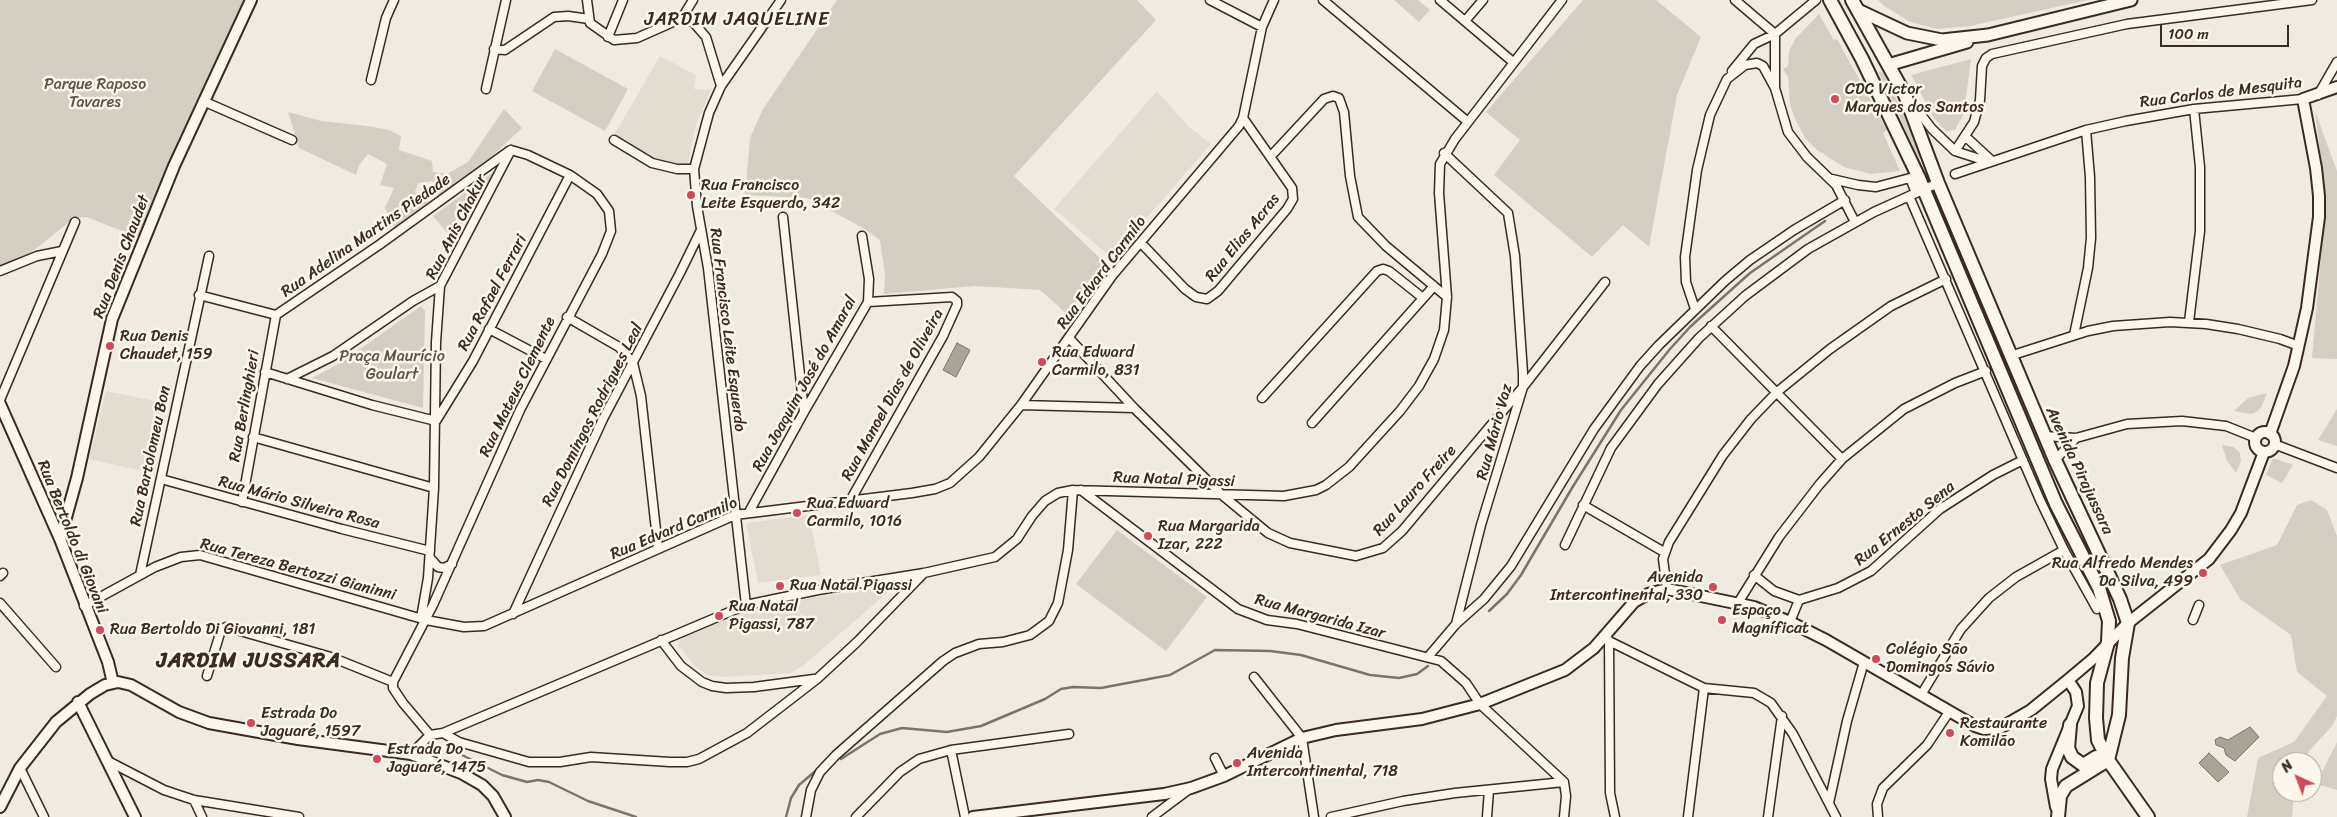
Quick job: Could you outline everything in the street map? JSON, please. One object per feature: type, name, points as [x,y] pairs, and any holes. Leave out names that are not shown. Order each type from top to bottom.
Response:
[{"type":"main road","points":[[1831,0],[1868,53],[1888,66],[1949,50],[1988,35]]},
{"type":"main road","name":"Avenida Pirajussara","points":[[1831,0],[1862,59],[1916,192],[2056,504],[2099,588],[2109,621],[2108,642],[2098,676],[2096,700],[2097,730],[2105,756]]},
{"type":"main road","points":[[1855,5],[1896,29],[1922,37],[1962,39],[1988,35],[2131,0]]},
{"type":"main road","name":"Avenida Pirajussara","points":[[1855,5],[1905,95],[1938,183],[2054,460],[2099,552],[2126,617]]},
{"type":"main road","points":[[2058,816],[2060,796],[2066,786],[2105,756],[2119,715],[2126,617]]},
{"type":"main road","points":[[2070,725],[2068,748],[2074,760],[2080,764],[2088,764],[2105,756]]},
{"type":"main road","points":[[2105,756],[2148,817]]},
{"type":"street","name":"Rua Denis Chaudet","points":[[60,540],[77,478],[112,319],[174,166],[251,0]]},
{"type":"street","points":[[370,80],[386,18],[394,0]]},
{"type":"street","points":[[486,89],[506,0]]},
{"type":"street","points":[[587,0],[590,23],[608,37],[623,40],[637,38],[682,18],[693,0]]},
{"type":"street","points":[[608,37],[623,0]]},
{"type":"street","name":"Rua Francisco Leite Esquerdo","points":[[746,605],[708,268],[701,230],[694,169],[709,113],[721,86],[781,0]]},
{"type":"street","points":[[1210,0],[1262,27]]},
{"type":"street","name":"Rua Edvard Carmilo","points":[[423,619],[474,628],[493,623],[735,515],[935,489],[950,483],[979,457],[1021,405],[1102,291],[1218,152],[1243,118],[1262,27],[1274,0]]},
{"type":"street","points":[[1323,0],[1468,122]]},
{"type":"street","points":[[1440,0],[1513,62]]},
{"type":"street","points":[[1465,21],[1483,0]]},
{"type":"street","points":[[1444,153],[1562,0]]},
{"type":"street","points":[[1735,0],[1774,34],[1777,57],[1775,88]]},
{"type":"street","points":[[1695,309],[1686,282],[1685,257],[1704,135],[1717,97],[1727,79],[1749,49],[1762,39],[1774,34],[1816,0]]},
{"type":"street","points":[[1955,150],[1966,137],[1978,112],[1982,86],[1981,71],[1986,58],[1992,54],[2126,24],[2312,0]]},
{"type":"street","points":[[494,48],[505,50],[554,18],[568,16],[588,19]]},
{"type":"street","points":[[682,18],[693,22],[706,37],[721,86]]},
{"type":"street","points":[[2318,96],[2337,62]]},
{"type":"street","points":[[1727,79],[1745,65],[1757,63],[1766,69],[1775,88],[1782,118],[1792,138],[1807,157],[1832,179],[1845,200],[1855,222]]},
{"type":"street","name":"Rua Carlos de Mesquita","points":[[1955,174],[2086,130],[2194,108],[2303,99],[2318,96],[2337,88]]},
{"type":"street","points":[[1905,95],[1932,129],[1955,150],[1991,161]]},
{"type":"street","points":[[1271,156],[1324,98],[1333,96],[1339,98],[1344,112],[1350,176],[1358,217],[1373,234],[1447,297]]},
{"type":"street","points":[[2270,434],[2288,386],[2298,346],[2308,298],[2319,217],[2319,196],[2303,99]]},
{"type":"street","points":[[203,101],[292,140]]},
{"type":"street","points":[[2189,322],[2200,231],[2200,167],[2194,108]]},
{"type":"street","name":"Rua Elias Acras","points":[[1141,243],[1185,289],[1202,299],[1213,296],[1292,203],[1292,188],[1243,118]]},
{"type":"street","points":[[2074,335],[2088,268],[2091,238],[2090,177],[2086,130]]},
{"type":"street","points":[[1966,137],[1991,161]]},
{"type":"street","points":[[614,140],[652,163],[694,169]]},
{"type":"street","name":"Rua Mateus Clemente","points":[[393,682],[423,619],[453,563],[517,418],[567,317],[602,254],[611,231],[609,211],[597,194],[570,175],[528,155],[511,150]]},
{"type":"street","name":"Rua Anis Chakur","points":[[423,619],[430,555],[434,488],[436,342],[440,286],[511,150]]},
{"type":"street","name":"Rua Adelina Martins Piedade","points":[[200,295],[276,315],[511,150]]},
{"type":"street","name":"Rua Mário Vaz","points":[[1444,153],[1508,213],[1515,256],[1523,388],[1481,526],[1456,624]]},
{"type":"street","name":"Rua Natal Pigassi","points":[[430,735],[443,733],[746,605],[809,592],[924,573],[995,557],[1017,539],[1032,516],[1045,501],[1058,493],[1077,490],[1284,496],[1307,492],[1326,485],[1349,467],[1400,411],[1428,372],[1440,346],[1447,297],[1439,182],[1440,164],[1444,153]]},
{"type":"street","name":"Rua Rafael Ferrari","points":[[436,421],[489,329],[570,175]]},
{"type":"street","points":[[1832,179],[1876,187],[1891,185],[1910,178],[1916,192]]},
{"type":"street","points":[[1565,544],[1603,461],[1626,426],[1673,365],[1711,326],[1745,296],[1792,260],[1855,222],[1938,183]]},
{"type":"street","name":"Avenida Pirajussara","points":[[1916,192],[1946,279],[2023,460],[2064,550],[2097,609]]},
{"type":"street","points":[[1428,657],[1456,624],[1484,599],[1511,566],[1576,456],[1618,394],[1640,366],[1725,281],[1769,246],[1845,200]]},
{"type":"street","points":[[783,217],[804,412]]},
{"type":"street","points":[[0,400],[75,222]]},
{"type":"street","name":"Rua Domingos Rodrigues Leal","points":[[513,614],[603,419],[701,230]]},
{"type":"street","name":"Rua Joaquim José do Amaral","points":[[749,512],[868,302],[869,279],[862,236]]},
{"type":"street","points":[[0,271],[37,256],[62,251]]},
{"type":"street","name":"Rua Bartolomeu Bon","points":[[140,574],[209,256]]},
{"type":"street","points":[[1262,398],[1377,271],[1383,269],[1389,271],[1423,298]]},
{"type":"street","points":[[1667,589],[1664,552],[1678,524],[1723,455],[1751,419],[1777,392],[1830,349],[1891,306],[1946,279]]},
{"type":"street","name":"Rua Lauro Freire","points":[[1069,338],[1134,408],[1222,495],[1268,533],[1284,541],[1356,556],[1382,548],[1402,531],[1523,388],[1606,282]]},
{"type":"street","points":[[287,379],[333,356],[413,301],[440,286]]},
{"type":"street","points":[[1312,423],[1434,286]]},
{"type":"street","name":"Rua Manoel Dias de Oliveira","points":[[850,501],[943,336],[957,305],[957,302],[952,298],[868,302]]},
{"type":"street","name":"Rua Berlinghieri","points":[[242,502],[276,315]]},
{"type":"street","points":[[567,317],[619,347],[633,363],[641,396],[658,548]]},
{"type":"street","points":[[2010,356],[2074,335],[2113,326],[2189,322],[2238,329],[2280,339],[2298,346]]},
{"type":"street","points":[[1711,326],[1842,460]]},
{"type":"street","points":[[489,329],[546,359]]},
{"type":"street","points":[[1738,603],[1754,575],[1798,512],[1842,460],[1904,409],[1955,383],[1986,371]]},
{"type":"street","points":[[265,372],[381,408],[436,421]]},
{"type":"street","name":"Rua Bertoldo di Giovani","points":[[0,404],[60,540],[84,606],[108,662],[113,683]]},
{"type":"street","points":[[1021,405],[1134,408]]},
{"type":"street","points":[[2044,436],[2076,438],[2127,424],[2157,421],[2211,423],[2240,430],[2256,438]]},
{"type":"street","points":[[2260,433],[2270,434],[2274,439],[2271,450],[2264,452],[2256,447],[2256,438],[2260,433]]},
{"type":"street","points":[[253,437],[434,488]]},
{"type":"street","points":[[2054,460],[2076,438]]},
{"type":"street","points":[[2274,444],[2337,468]]},
{"type":"street","points":[[973,817],[1164,794],[1191,788],[1224,776],[1302,738],[1336,730],[1422,719],[1480,704],[1565,670],[1607,638],[1634,602],[1648,594],[1667,589],[1738,603],[1790,622],[1826,640],[1975,726],[1984,729],[2000,728],[2031,710],[2068,680],[2108,642],[2126,617],[2140,612],[2194,573],[2222,543],[2241,513],[2264,452]]},
{"type":"street","name":"Rua Ernesto Sena","points":[[1799,600],[1838,588],[1866,574],[1940,509],[1994,475],[2023,460]]},
{"type":"street","name":"Rua Mário Silveira Rosa","points":[[161,478],[430,555]]},
{"type":"street","points":[[806,817],[811,790],[820,772],[836,755],[943,661],[955,653],[979,644],[1003,642],[1030,635],[1049,621],[1058,603],[1077,490]]},
{"type":"street","name":"Rua Margarida Izar","points":[[1077,490],[1238,609],[1267,620],[1297,624],[1441,661],[1466,683],[1480,704],[1564,782]]},
{"type":"street","points":[[1583,505],[1664,552]]},
{"type":"street","points":[[1921,695],[1961,629],[1990,598],[2016,577],[2064,550]]},
{"type":"street","name":"Rua Tereza Bertozzi Gianinni","points":[[84,606],[140,574],[181,557],[200,555],[423,619]]},
{"type":"street","points":[[430,555],[435,566],[444,568],[453,563]]},
{"type":"street","points":[[443,733],[459,742],[529,762],[560,762],[596,757],[687,762],[707,756],[747,733],[817,679],[857,642],[924,573]]},
{"type":"street","points":[[1754,575],[1774,591],[1799,600],[1790,622]]},
{"type":"street","points":[[0,603],[56,667]]},
{"type":"street","points":[[2193,620],[2199,605]]},
{"type":"street","points":[[207,676],[221,630],[226,627],[331,657],[393,682],[393,688],[403,703],[430,735],[410,754]]},
{"type":"street","points":[[1607,638],[1704,688],[1754,693],[1771,702],[1782,716],[1836,817]]},
{"type":"street","points":[[1607,638],[1610,794],[1615,817]]},
{"type":"street","points":[[661,640],[681,666],[702,682],[712,686],[726,688],[754,687],[817,679]]},
{"type":"street","points":[[1829,803],[1847,721],[1864,662]]},
{"type":"street","points":[[1254,677],[1302,738],[1314,817]]},
{"type":"street","points":[[2058,816],[2051,779],[2052,769],[2076,714],[2078,700],[2068,680]]},
{"type":"street","points":[[0,807],[20,768],[45,734],[78,702],[98,688],[113,683],[131,685],[179,712],[209,723],[298,739],[410,754],[461,773],[482,785],[493,796],[505,817]]},
{"type":"street","points":[[1688,817],[1704,688]]},
{"type":"street","points":[[78,702],[134,817]]},
{"type":"street","points":[[1878,817],[1878,798],[1886,783],[1927,745],[1949,712]]},
{"type":"street","points":[[1768,817],[1782,716]]},
{"type":"street","points":[[856,817],[908,765],[919,759],[951,750],[1070,734]]},
{"type":"street","points":[[951,750],[965,817]]},
{"type":"street","points":[[1215,758],[1224,776]]},
{"type":"street","points":[[106,760],[164,790],[194,800],[276,816],[299,817]]},
{"type":"street","points":[[20,768],[44,817]]},
{"type":"street","points":[[1331,817],[1403,801],[1564,782],[1566,796],[1564,817]]},
{"type":"street","points":[[1152,817],[1191,788]]},
{"type":"street","points":[[1487,817],[1489,790]]},
{"type":"street","points":[[194,800],[202,817]]},
{"type":"shaded area","points":[[660,56],[696,75],[694,89],[711,90],[696,124],[687,168],[654,162],[610,142]]},
{"type":"shaded area","points":[[1157,91],[1189,127],[1211,144],[1112,258],[1054,209]]},
{"type":"shaded area","points":[[957,343],[970,350],[956,377],[943,370]]},
{"type":"shaded area","points":[[106,391],[166,403],[150,473],[89,459]]},
{"type":"shaded area","points":[[809,515],[821,575],[758,583],[746,523]]},
{"type":"shaded area","points":[[896,585],[804,665],[791,673],[722,677],[707,675],[694,665],[678,645],[680,639],[760,606]]},
{"type":"shaded area","points":[[2250,727],[2259,737],[2235,761],[2226,755],[2224,748],[2216,745],[2215,740],[2220,737],[2228,740]]},
{"type":"shaded area","points":[[2209,753],[2229,772],[2218,782],[2199,763]]},
{"type":"green space","name":"Parque Raposo Tavares","points":[[0,0],[244,0],[179,138],[138,237],[86,217],[74,218],[33,251],[0,267]]},
{"type":"green space","points":[[837,0],[1137,0],[1156,20],[1014,176],[1107,265],[1066,313],[1040,290],[975,286],[884,294],[885,274],[880,240],[863,228],[807,198],[745,195],[750,138],[763,109]]},
{"type":"green space","points":[[1394,0],[1418,0],[1430,10],[1419,22]]},
{"type":"green space","points":[[1583,0],[1656,0],[1701,37],[1677,95],[1649,247],[1623,225],[1592,257],[1494,175],[1520,140],[1486,112]]},
{"type":"green space","points":[[1878,0],[2088,0],[1970,26],[1938,29],[1910,22]]},
{"type":"green space","name":"CDC Victor Marques dos Santos","points":[[1819,14],[1834,40],[1837,39],[1887,130],[1883,133],[1900,171],[1871,174],[1844,167],[1817,150],[1805,138],[1797,123],[1790,105],[1788,77],[1783,69],[1788,66],[1789,51],[1796,38]]},
{"type":"green space","points":[[555,49],[628,89],[605,131],[532,91]]},
{"type":"green space","points":[[1971,59],[1964,113],[1955,130],[1946,131],[1934,118],[1911,75]]},
{"type":"green space","points":[[1878,71],[1884,73],[1889,82],[1920,153],[1920,161]]},
{"type":"green space","points":[[504,109],[522,128],[488,160],[440,197],[432,181],[418,183],[415,192],[428,202],[395,228],[385,208],[394,188],[380,185],[387,164],[368,154],[359,165],[356,175],[299,148],[288,112],[321,121],[389,130],[401,136],[399,150],[432,161],[433,172],[447,174],[468,162]]},
{"type":"green space","points":[[2315,111],[2337,171],[2337,359],[2312,358],[2326,201]]},
{"type":"green space","points":[[495,171],[453,240],[433,216]]},
{"type":"green space","name":"Praça Maurício Goulart","points":[[421,306],[425,311],[423,408],[312,378],[340,363]]},
{"type":"green space","points":[[2267,393],[2261,408],[2256,412],[2251,414],[2234,411],[2248,398]]},
{"type":"green space","points":[[2337,409],[2337,446],[2318,440]]},
{"type":"green space","points":[[2222,445],[2234,447],[2240,453],[2241,461],[2236,473],[2227,461]]},
{"type":"green space","points":[[2273,458],[2293,465],[2282,483],[2266,475]]},
{"type":"green space","points":[[2311,500],[2327,510],[2337,536],[2337,716],[2332,726],[2309,752],[2272,752],[2272,802],[2293,802],[2292,817],[2247,817],[2258,758],[2294,742],[2327,696],[2297,672],[2291,635],[2240,599],[2220,565],[2277,545],[2297,505]]},
{"type":"green space","points":[[1117,530],[1207,597],[1166,651],[1076,584]]},
{"type":"green space","points":[[2337,742],[2337,790],[2322,786],[2322,772]]},
{"type":"waterway","points":[[1489,611],[1507,594],[1521,575],[1621,410],[1670,349],[1691,326],[1750,273],[1825,221]]},
{"type":"waterway","points":[[841,759],[880,734],[902,728],[947,732],[981,726],[1045,699],[1061,689],[1073,687],[1101,688],[1170,675],[1215,650],[1270,651],[1301,655],[1370,675],[1399,678],[1417,674],[1428,666]]},
{"type":"waterway","points":[[458,753],[502,775],[527,782],[538,780],[549,782],[588,801],[636,817]]},
{"type":"waterway","points":[[786,817],[791,798],[799,785],[819,768]]},
{"type":"place","name":"CDC Victor Marques dos Santos","points":[[1835,99]]},
{"type":"place","name":"Rua Francisco Leite Esquerdo, 342","points":[[691,195]]},
{"type":"place","name":"Rua Denis Chaudet, 159","points":[[110,346]]},
{"type":"place","name":"Rua Edward Carmilo, 831","points":[[1042,362]]},
{"type":"place","name":"Rua Edward Carmilo, 1016","points":[[797,513]]},
{"type":"place","name":"Rua Margarida Izar, 222","points":[[1148,536]]},
{"type":"place","name":"Rua Alfredo Mendes Da Silva, 499","points":[[2203,573]]},
{"type":"place","name":"Rua Natal Pigassi","points":[[780,586]]},
{"type":"place","name":"Avenida Intercontinental, 330","points":[[1713,587]]},
{"type":"place","name":"Rua Natal Pigassi, 787","points":[[719,616]]},
{"type":"place","name":"Espaço Magníficat","points":[[1722,620]]},
{"type":"place","name":"Rua Bertoldo Di Giovanni, 181","points":[[100,630]]},
{"type":"place","name":"Colégio São Domingos Sávio","points":[[1876,659]]},
{"type":"place","name":"Estrada Do Jaguaré, 1597","points":[[251,723]]},
{"type":"place","name":"Restaurante Komilão","points":[[1950,733]]},
{"type":"place","name":"Estrada Do Jaguaré, 1475","points":[[377,759]]},
{"type":"place","name":"Avenida Intercontinental, 718","points":[[1237,763]]},
{"type":"district","name":"JARDIM JAQUELINE","points":[[737,20]]},
{"type":"district","name":"JARDIM JUSSARA","points":[[249,662]]}]
